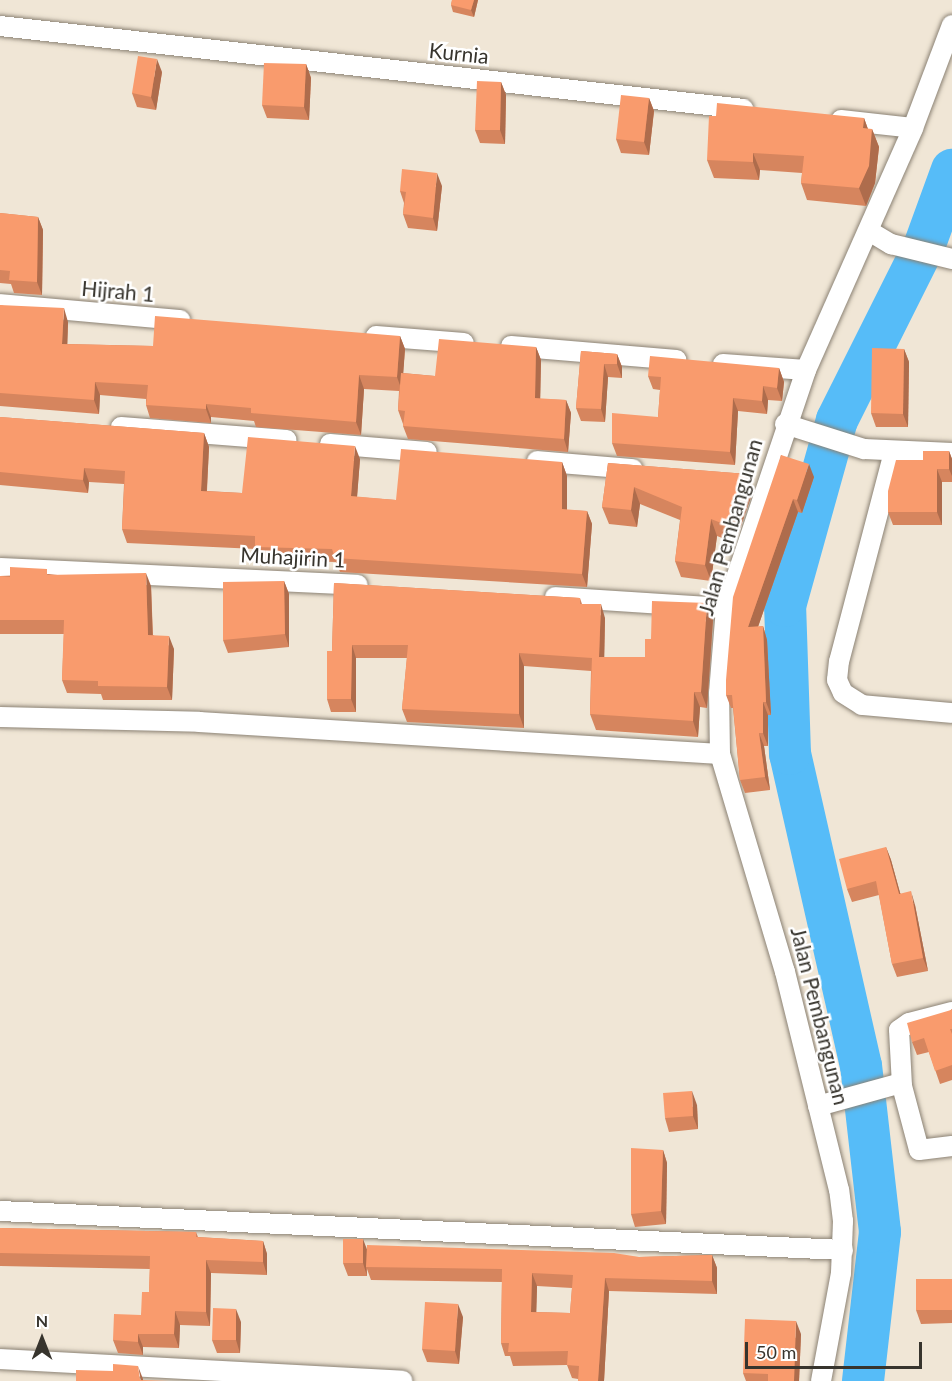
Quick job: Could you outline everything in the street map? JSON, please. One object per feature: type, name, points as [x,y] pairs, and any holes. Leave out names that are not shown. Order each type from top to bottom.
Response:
[{"type":"street","name":"Jalan Pembangunan","points":[[821,1381],[843,1250],[839,1190],[828,1102],[720,754],[719,693],[726,608],[785,424],[806,370],[913,128],[952,25]]},
{"type":"street","name":"Kurnia","points":[[0,26],[759,111]]},
{"type":"street","points":[[818,118],[913,128]]},
{"type":"street","points":[[869,231],[891,244],[947,258]]},
{"type":"street","name":"Hijrah 1","points":[[0,304],[203,322]]},
{"type":"street","points":[[357,334],[806,370]]},
{"type":"street","points":[[785,424],[864,449],[952,453]]},
{"type":"street","points":[[103,426],[446,453]]},
{"type":"street","points":[[894,452],[839,661],[837,680],[843,693],[862,705],[952,713]]},
{"type":"street","points":[[517,459],[648,470]]},
{"type":"street","points":[[743,478],[767,480]]},
{"type":"street","name":"Muhajirin 1","points":[[0,568],[382,586]]},
{"type":"street","points":[[531,595],[726,608]]},
{"type":"street","points":[[0,717],[199,722],[720,754]]},
{"type":"street","points":[[952,1012],[909,1023],[899,1030],[902,1086],[919,1150],[952,1146]]},
{"type":"street","points":[[828,1102],[882,1088],[902,1086]]},
{"type":"street","points":[[0,1211],[843,1250]]},
{"type":"street","points":[[0,1359],[402,1381]]},
{"type":"building","points":[[452,0],[474,0],[471,10],[451,5]]},
{"type":"building","points":[[138,56],[157,59],[151,97],[132,93]]},
{"type":"building","points":[[264,63],[306,64],[304,107],[262,105]]},
{"type":"building","points":[[477,81],[501,82],[500,130],[475,130]]},
{"type":"building","points":[[621,95],[649,98],[644,142],[616,139]]},
{"type":"building","points":[[717,103],[864,118],[863,128],[872,129],[869,166],[859,188],[801,183],[804,156],[753,153],[753,162],[707,160],[709,116],[716,116]]},
{"type":"building","points":[[402,169],[437,173],[433,218],[403,214],[406,192],[400,191]]},
{"type":"building","points":[[0,213],[38,217],[37,282],[9,280],[10,271],[0,270]]},
{"type":"building","points":[[0,305],[64,308],[62,344],[153,346],[155,316],[400,336],[397,377],[359,375],[356,422],[251,413],[251,408],[206,404],[206,409],[146,405],[148,385],[95,382],[94,400],[0,393]]},
{"type":"building","points":[[439,339],[536,347],[535,398],[566,400],[564,439],[403,426],[405,411],[398,410],[401,373],[435,376]]},
{"type":"building","points":[[872,348],[904,349],[903,414],[871,413]]},
{"type":"building","points":[[581,351],[617,354],[617,364],[604,364],[601,409],[576,408]]},
{"type":"building","points":[[650,356],[779,368],[777,388],[763,386],[762,401],[733,398],[730,452],[612,443],[612,413],[658,417],[661,377],[648,376]]},
{"type":"building","points":[[0,417],[204,433],[201,491],[242,493],[248,437],[355,446],[351,496],[396,500],[401,449],[562,462],[562,509],[587,511],[582,574],[335,558],[332,549],[255,547],[255,536],[122,529],[125,471],[84,468],[83,480],[0,472]]},
{"type":"building","points":[[923,451],[949,451],[949,469],[937,469],[937,512],[888,512],[888,491],[896,460],[923,460]]},
{"type":"building","points":[[781,455],[809,464],[797,500],[793,499],[748,627],[763,626],[766,702],[763,702],[763,733],[759,733],[765,777],[740,780],[732,695],[726,695],[733,597]]},
{"type":"building","points":[[608,463],[747,474],[729,526],[711,519],[705,565],[675,561],[682,507],[634,487],[631,510],[602,507]]},
{"type":"building","points":[[10,567],[47,569],[47,575],[146,573],[148,635],[169,636],[167,687],[98,686],[98,681],[62,680],[64,620],[0,620],[0,576],[10,577]]},
{"type":"building","points":[[284,581],[285,634],[223,640],[223,582]]},
{"type":"building","points":[[334,583],[580,598],[580,604],[601,604],[599,657],[519,653],[519,714],[402,709],[408,645],[352,645],[351,699],[327,699],[327,651],[332,651]]},
{"type":"building","points":[[652,601],[707,603],[701,692],[694,692],[693,721],[590,714],[592,657],[645,657],[645,639],[651,639]]},
{"type":"building","points":[[886,847],[899,894],[911,891],[923,958],[892,964],[876,881],[847,889],[839,859]]},
{"type":"building","points":[[952,1009],[952,1029],[950,1029],[952,1065],[935,1071],[924,1038],[912,1042],[907,1023]]},
{"type":"building","points":[[692,1091],[693,1116],[665,1118],[663,1093]]},
{"type":"building","points":[[631,1148],[663,1150],[661,1211],[631,1214]]},
{"type":"building","points":[[0,1228],[196,1232],[196,1237],[263,1241],[263,1262],[206,1260],[206,1312],[175,1311],[174,1334],[138,1334],[138,1342],[113,1340],[114,1314],[141,1315],[142,1292],[149,1292],[150,1256],[0,1253]]},
{"type":"building","points":[[343,1239],[363,1239],[363,1263],[343,1263]]},
{"type":"building","points":[[367,1245],[614,1253],[639,1257],[712,1255],[712,1281],[605,1278],[598,1381],[578,1381],[579,1366],[567,1365],[568,1351],[508,1352],[509,1343],[501,1343],[502,1269],[366,1267]],"holes":[[[532,1273],[573,1275],[570,1313],[531,1312]]]},
{"type":"building","points":[[916,1279],[952,1279],[952,1310],[916,1310]]},
{"type":"building","points":[[425,1302],[458,1304],[455,1351],[422,1349]]},
{"type":"building","points":[[213,1308],[236,1309],[236,1340],[212,1340]]},
{"type":"building","points":[[745,1319],[796,1321],[794,1381],[768,1381],[768,1374],[743,1373]]},
{"type":"building","points":[[113,1364],[138,1366],[140,1380],[169,1381],[76,1381],[76,1370],[113,1371]]},
{"type":"waterway","points":[[863,1381],[880,1232],[861,1066],[790,754],[785,606],[837,420],[925,244],[952,170]]}]
